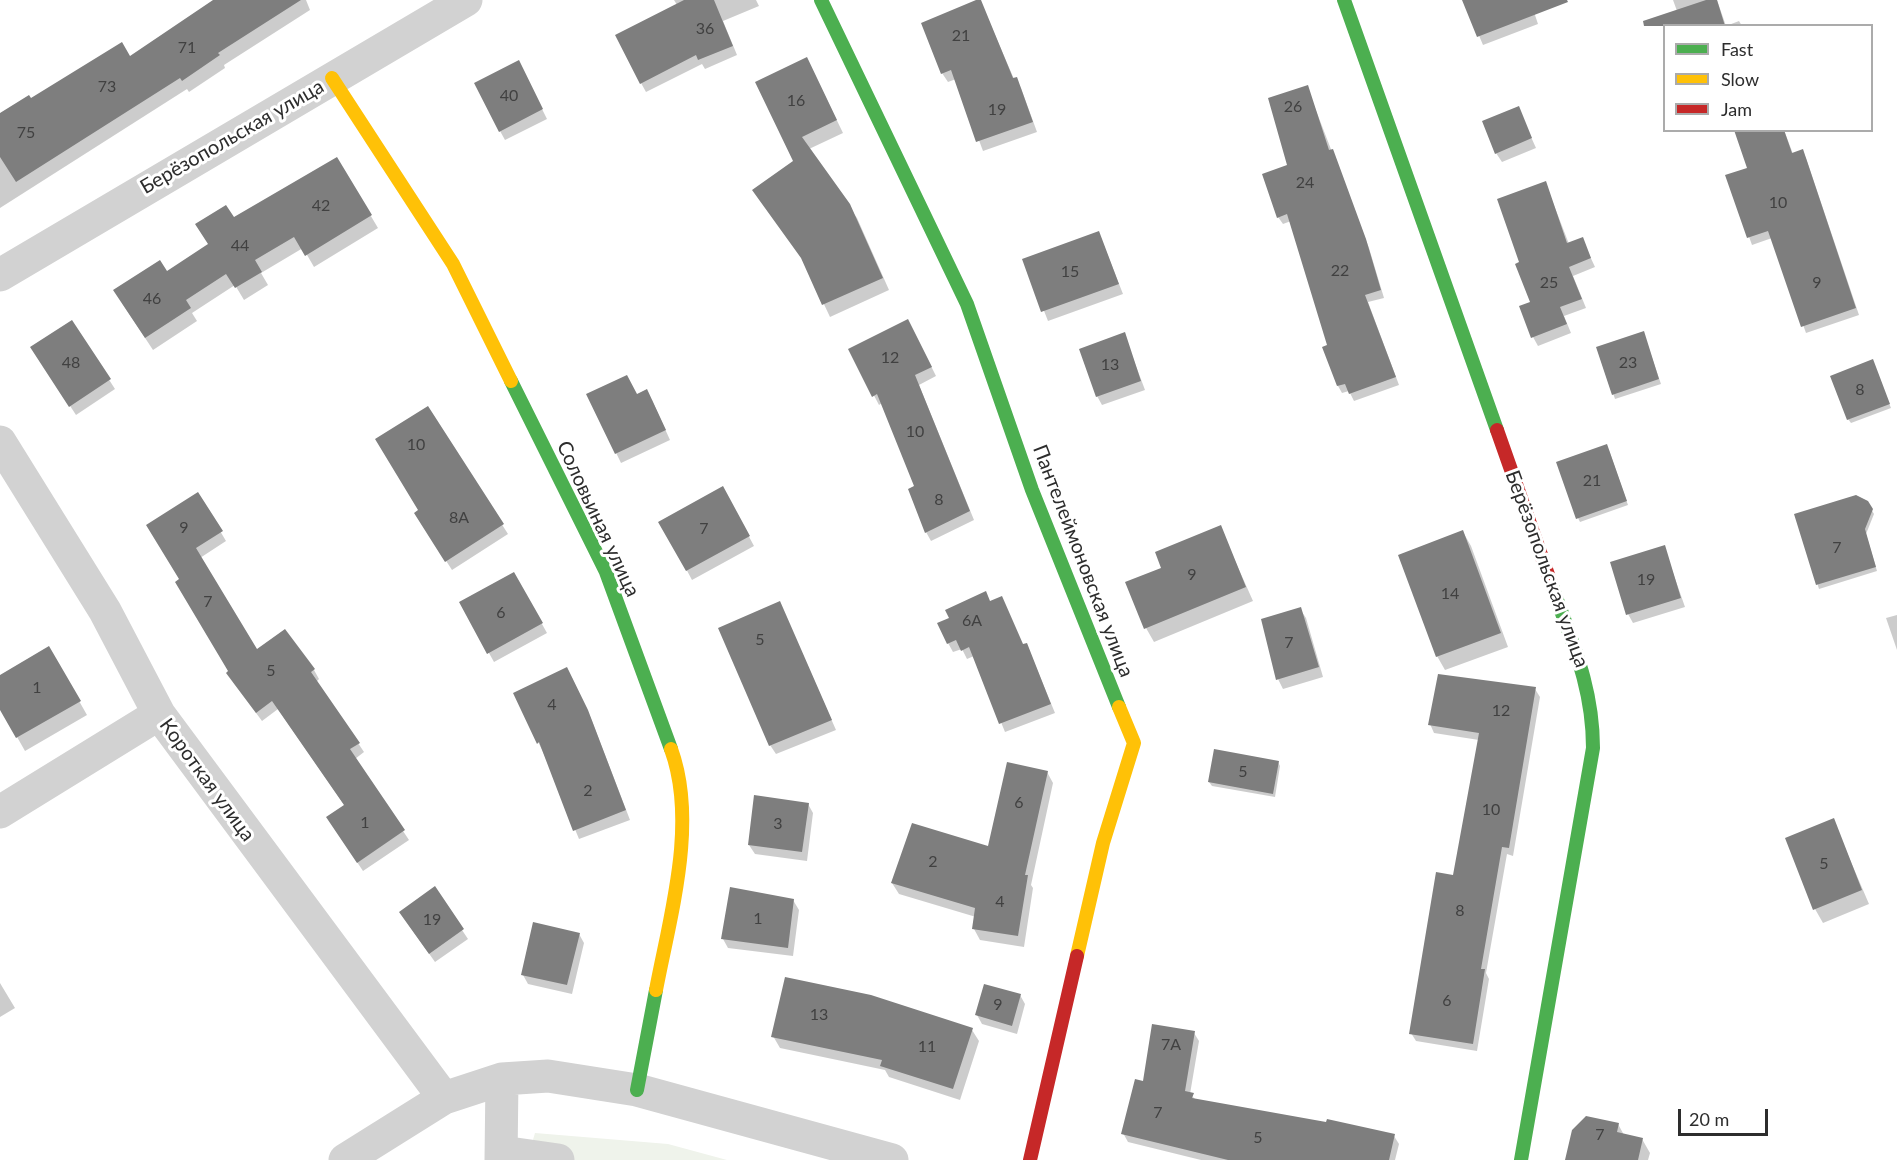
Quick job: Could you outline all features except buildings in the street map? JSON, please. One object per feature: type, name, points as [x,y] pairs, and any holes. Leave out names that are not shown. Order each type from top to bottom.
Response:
[{"type":"street","name":"Берёзопольская улица","points":[[0,275],[466,0]]},
{"type":"street","name":"Пантелеймоновская улица","points":[[821,0],[967,304],[1032,490],[1134,743],[1103,843],[1030,1160]]},
{"type":"street","name":"Берёзопольская улица","points":[[1344,0],[1587,683],[1593,718],[1593,748],[1521,1160]]},
{"type":"street","name":"Соловьиная улица","points":[[333,78],[453,264],[606,572],[678,769],[682,849],[637,1090]]},
{"type":"street","name":"Короткая улица","points":[[0,442],[105,611],[159,714],[444,1098]]},
{"type":"street","points":[[0,812],[159,714]]},
{"type":"street","points":[[345,1160],[444,1098],[502,1079],[548,1076],[637,1090],[892,1160]]},
{"type":"street","points":[[502,1079],[501,1156],[558,1160]]},
{"type":"shaded area","points":[[535,1133],[668,1144],[727,1160],[527,1160]]},
{"type":"traffic: fast","points":[[821,0],[967,304],[1032,490],[1119,707]]},
{"type":"traffic: fast","points":[[1344,0],[1497,430]]},
{"type":"traffic: fast","points":[[511,381],[606,572],[671,749]]},
{"type":"traffic: fast","points":[[1521,1160],[1593,748],[1589,705],[1580,665],[1552,586]]},
{"type":"traffic: fast","points":[[637,1090],[656,990]]},
{"type":"traffic: slow","points":[[332,78],[453,264],[511,381]]},
{"type":"traffic: slow","points":[[1077,956],[1103,843],[1134,743],[1119,707]]},
{"type":"traffic: slow","points":[[656,990],[674,901],[682,838],[679,778],[671,749]]},
{"type":"traffic: jam","points":[[1497,430],[1552,586]]},
{"type":"traffic: jam","points":[[1030,1160],[1077,956]]}]
